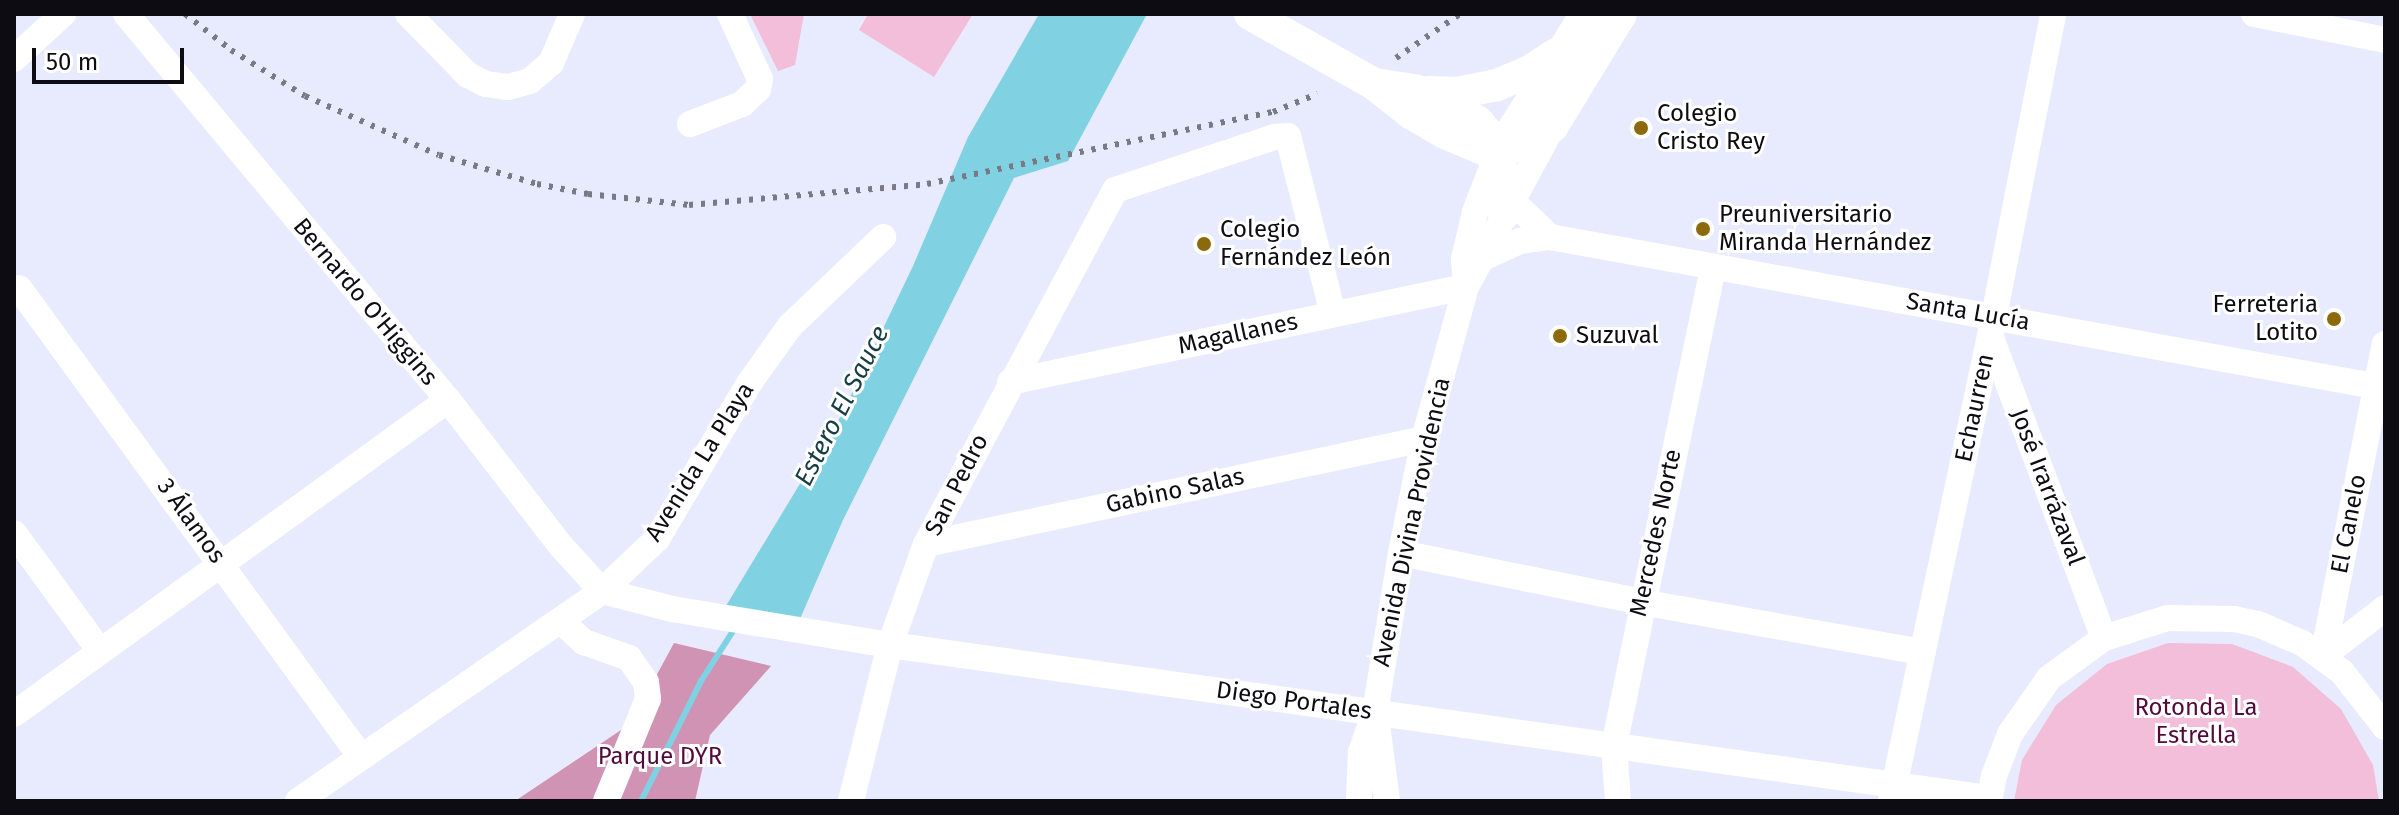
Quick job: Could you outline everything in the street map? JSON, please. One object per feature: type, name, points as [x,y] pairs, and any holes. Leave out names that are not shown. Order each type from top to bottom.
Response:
[{"type":"main road","points":[[1250,14],[1374,84],[1412,114],[1497,155]]},
{"type":"main road","name":"Avenida Divina Providencia","points":[[1497,155],[1586,14]]},
{"type":"main road","name":"Avenida Divina Providencia","points":[[1552,127],[1621,14]]},
{"type":"main road","points":[[1374,84],[1457,93],[1497,85],[1532,70],[1562,48]]},
{"type":"main road","points":[[1417,91],[1478,122],[1497,155],[1503,173],[1507,207]]},
{"type":"main road","points":[[1497,155],[1552,127]]},
{"type":"street","points":[[14,59],[63,14]]},
{"type":"street","name":"Bernardo O'Higgins","points":[[126,14],[448,400],[561,546],[602,591]]},
{"type":"street","points":[[408,14],[468,75],[486,84],[518,87],[551,63],[572,14]]},
{"type":"street","points":[[690,124],[742,104],[758,89],[760,79],[730,14]]},
{"type":"street","name":"Echaurren","points":[[1892,793],[1992,326],[2053,14]]},
{"type":"street","points":[[2254,14],[2385,40]]},
{"type":"street","name":"Avenida Divina Providencia","points":[[1359,801],[1361,752],[1375,712],[1401,553],[1424,439],[1466,287],[1552,127]]},
{"type":"street","name":"San Pedro","points":[[851,801],[890,645],[926,544],[1115,190],[1274,137],[1288,136],[1333,314]]},
{"type":"street","name":"Avenida Divina Providencia","points":[[1466,287],[1464,259],[1475,212],[1497,155]]},
{"type":"street","points":[[1507,207],[1550,237]]},
{"type":"street","name":"Avenida La Playa","points":[[298,801],[602,591],[657,539],[750,382],[790,326],[883,237]]},
{"type":"street","name":"Santa Lucía","points":[[1483,258],[1520,241],[1550,237],[1713,267],[1992,326],[2381,387]]},
{"type":"street","name":"Mercedes Norte","points":[[1618,801],[1614,746],[1641,602],[1713,267]]},
{"type":"street","name":"Magallanes","points":[[1010,382],[1466,287]]},
{"type":"street","name":"3 Álamos","points":[[19,288],[223,563],[361,757]]},
{"type":"street","name":"José Irarrázaval","points":[[1992,326],[2104,638]]},
{"type":"street","name":"El Canelo","points":[[2323,656],[2381,387],[2385,344]]},
{"type":"street","points":[[14,714],[448,400]]},
{"type":"street","name":"Gabino Salas","points":[[926,544],[1424,439]]},
{"type":"street","points":[[14,533],[100,651]]},
{"type":"street","points":[[1401,553],[1641,602],[1923,652]]},
{"type":"street","name":"Diego Portales","points":[[602,591],[672,609],[890,645],[1614,746],[1892,793],[1989,800]]},
{"type":"street","points":[[2323,656],[2385,608]]},
{"type":"street","points":[[1989,800],[2000,754],[2034,695],[2066,663],[2104,638],[2146,623],[2212,616],[2281,632],[2323,656],[2359,689],[2385,727]]},
{"type":"street","points":[[560,620],[584,642],[629,658],[646,682],[648,699],[606,801]]},
{"type":"street","name":"Avenida Divina Providencia","points":[[1375,712],[1387,801]]},
{"type":"green space","points":[[750,14],[804,14],[795,65],[778,71]]},
{"type":"green space","points":[[868,14],[973,14],[934,77],[859,30]]},
{"type":"green space","name":"Parque DYR","points":[[674,643],[771,666],[710,735],[695,801],[515,801],[630,724]]},
{"type":"green space","name":"Rotonda La Estrella","points":[[2168,643],[2232,644],[2293,667],[2341,709],[2373,765],[2379,801],[2014,801],[2022,760],[2056,705],[2107,664]]},
{"type":"water","points":[[1039,14],[1147,14],[1068,161],[1014,178],[843,520],[793,635],[715,624],[841,416],[913,266],[968,137]]},
{"type":"waterway","name":"Estero El Sauce","points":[[641,801],[701,681],[735,628]]},
{"type":"railway","points":[[185,14],[231,50],[305,96],[439,155],[537,184],[588,194],[689,205],[927,184],[1273,112],[1317,94]]},
{"type":"railway","points":[[1396,58],[1460,14]]},
{"type":"place","name":"Colegio Cristo Rey","points":[[1641,128]]},
{"type":"place","name":"Preuniversitario Miranda Hernández","points":[[1703,229]]},
{"type":"place","name":"Colegio Fernández León","points":[[1204,244]]},
{"type":"place","name":"Ferreteria Lotito","points":[[2334,319]]},
{"type":"place","name":"Suzuval","points":[[1560,336]]}]
